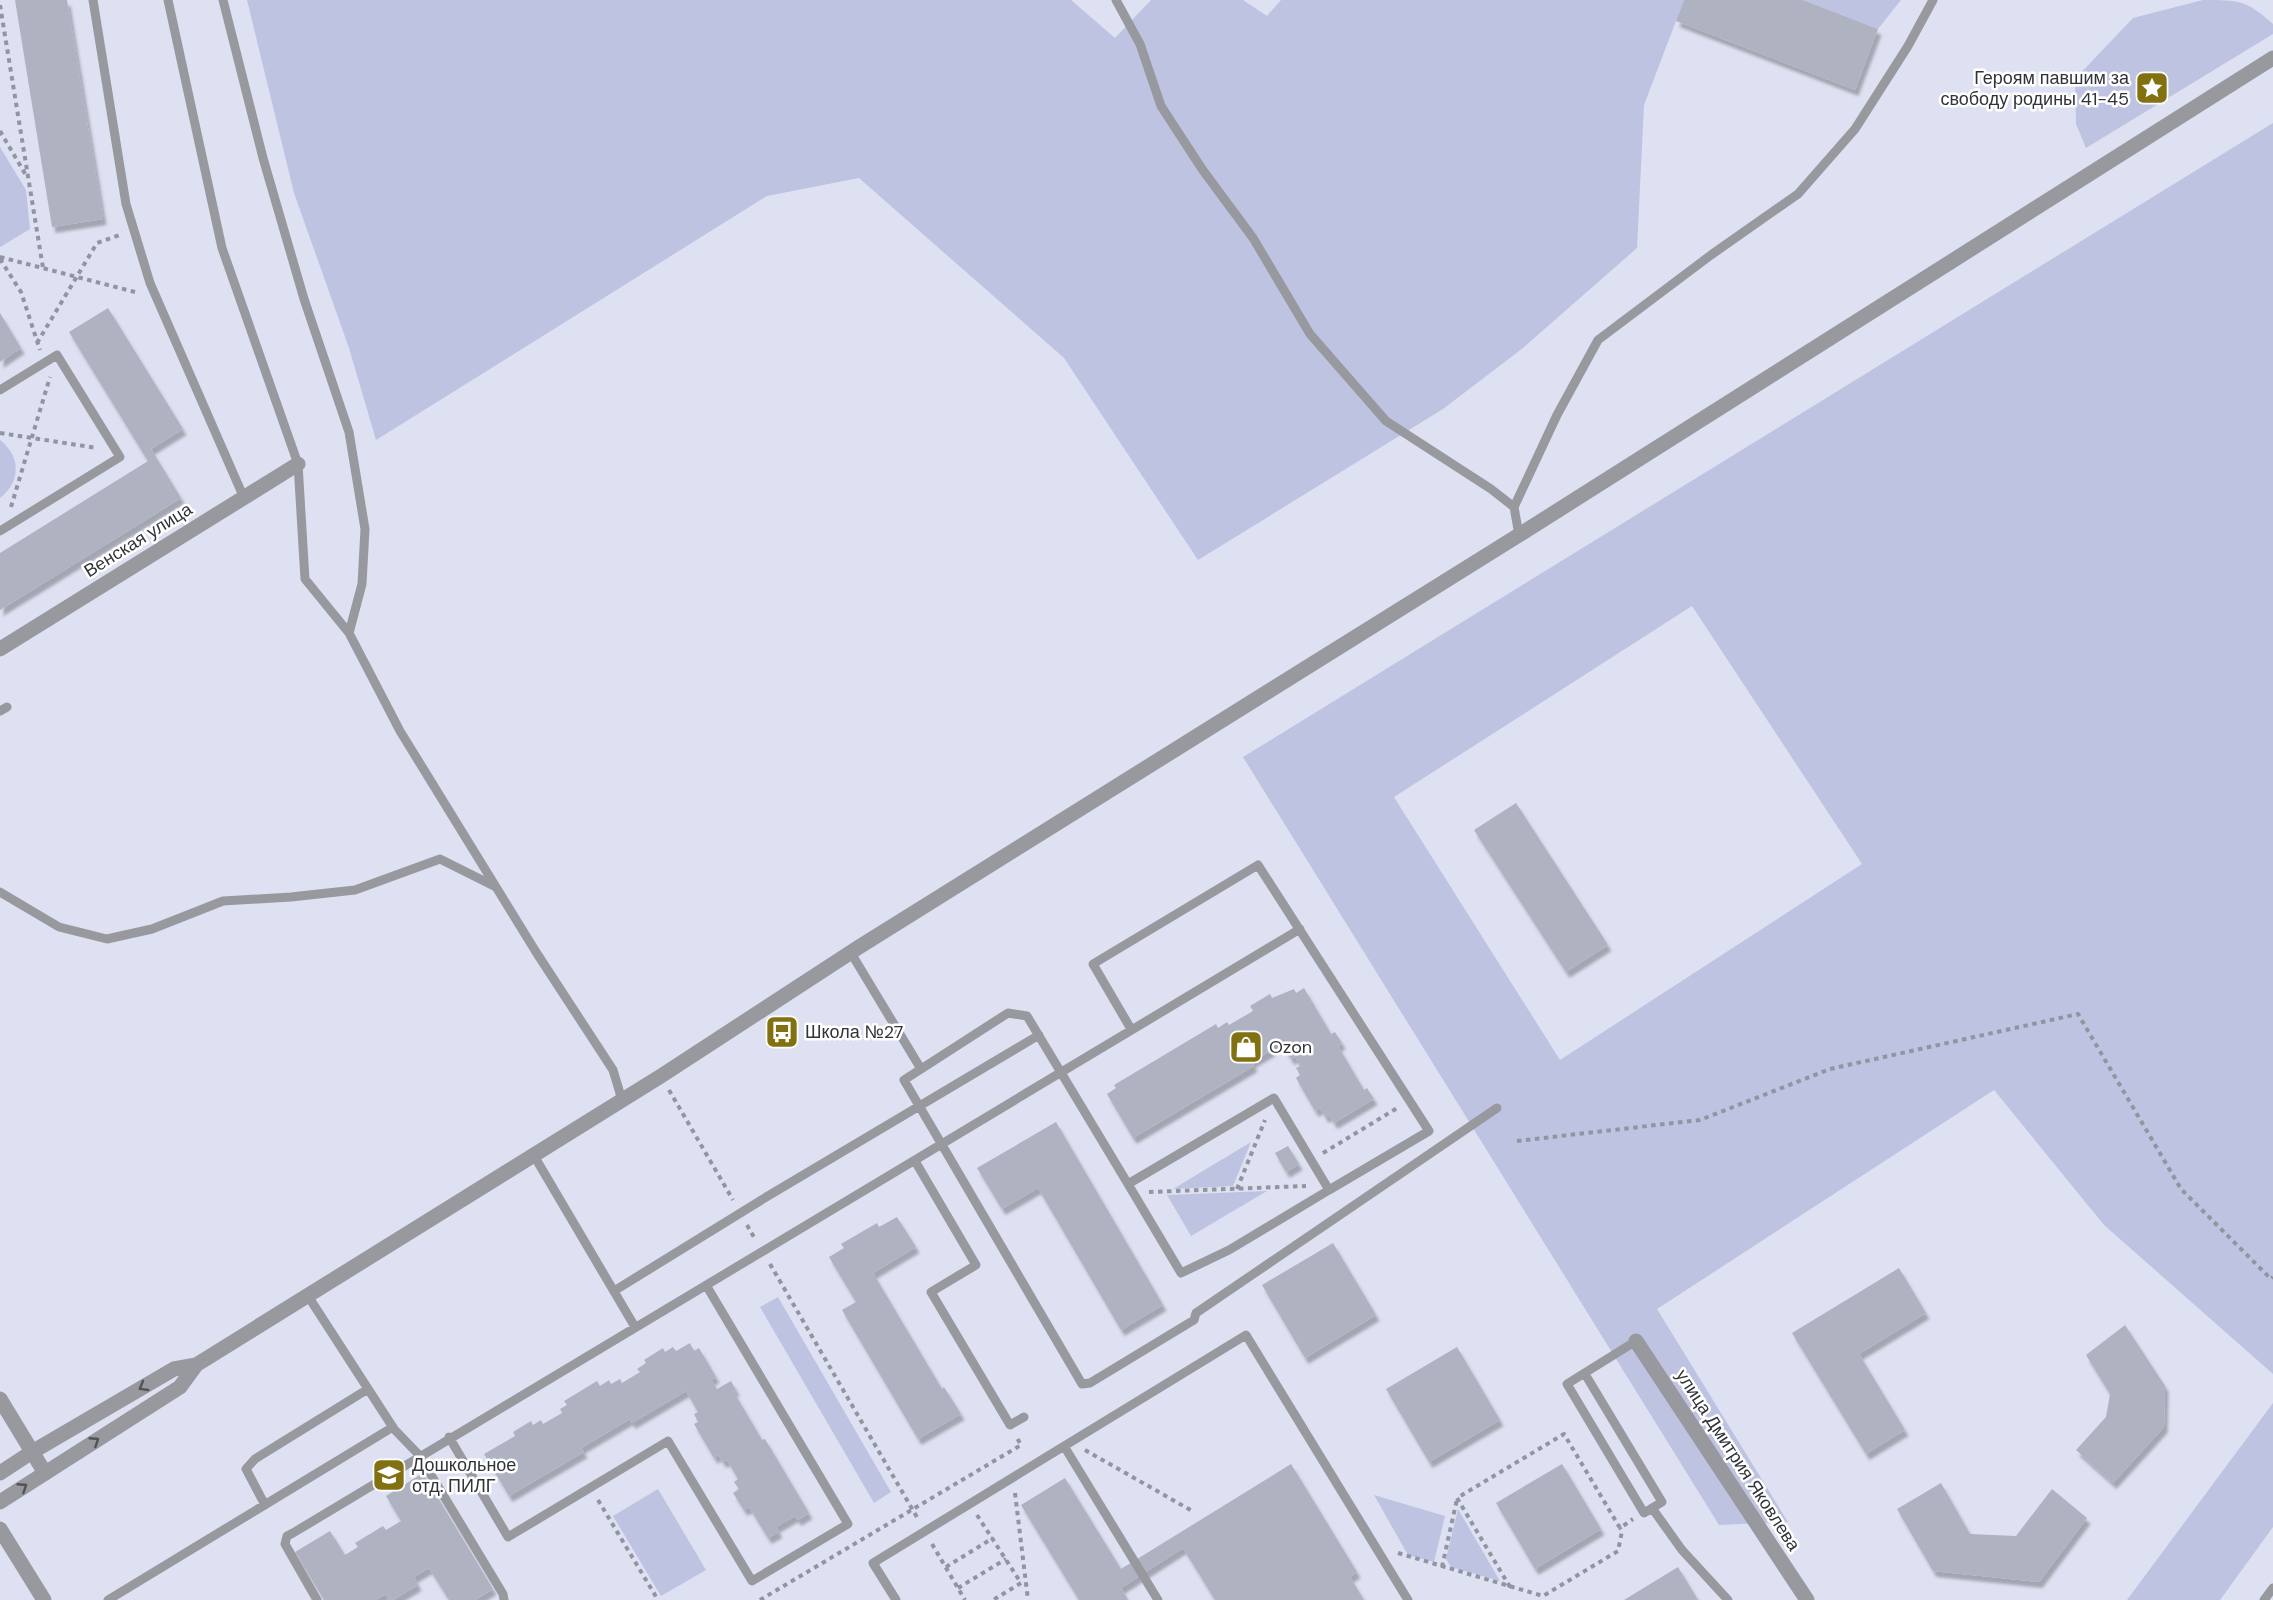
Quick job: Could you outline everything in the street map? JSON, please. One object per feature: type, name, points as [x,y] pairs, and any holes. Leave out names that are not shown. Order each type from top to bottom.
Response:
[{"type":"street","points":[[0,1473],[174,1369],[196,1365],[308,1296],[661,1076],[851,953],[2273,58]]},
{"type":"street","name":"Венская улица","points":[[0,649],[298,464]]},
{"type":"street","name":"улица Дмитрия Яковлева","points":[[1636,1341],[1807,1600]]},
{"type":"street","points":[[0,1502],[180,1387],[196,1365]]},
{"type":"street","points":[[0,1399],[45,1473]]},
{"type":"street","points":[[0,1529],[44,1600]]},
{"type":"lane","points":[[93,0],[126,204],[150,284],[244,498]]},
{"type":"lane","points":[[168,0],[222,248],[298,464],[305,579],[349,633],[400,731],[613,1070],[622,1100]]},
{"type":"lane","points":[[223,0],[263,158],[295,267],[350,432],[365,530],[362,584],[349,633]]},
{"type":"lane","points":[[1116,0],[1140,44],[1161,106],[1202,169],[1253,238],[1310,334],[1386,422],[1491,489],[1514,507]]},
{"type":"lane","points":[[1518,535],[1514,507],[1557,415],[1598,340],[1798,194],[1855,129],[1908,46],[1933,0]]},
{"type":"lane","points":[[0,390],[57,355],[120,457],[0,531]]},
{"type":"lane","points":[[0,892],[59,927],[107,939],[152,929],[223,901],[355,890],[440,860],[496,887]]},
{"type":"lane","points":[[1131,1029],[1093,964],[1258,865],[1429,1131],[1327,1188],[1229,1250],[1181,1273],[1027,1016],[1008,1013],[904,1080],[1082,1384],[1090,1383],[1194,1320],[1196,1313],[1497,1108]]},
{"type":"lane","points":[[316,1600],[287,1551],[285,1544],[287,1536],[418,1455],[942,1145],[1061,1071],[1300,929]]},
{"type":"lane","points":[[851,953],[921,1069]]},
{"type":"lane","points":[[614,1291],[740,1213],[1039,1035]]},
{"type":"lane","points":[[1131,1188],[1274,1098],[1327,1188]]},
{"type":"lane","points":[[533,1154],[635,1327]]},
{"type":"lane","points":[[915,1161],[976,1265],[931,1292],[1010,1425],[1024,1416]]},
{"type":"lane","points":[[449,1437],[508,1537],[669,1441],[752,1581],[848,1524],[706,1285]]},
{"type":"lane","points":[[308,1296],[393,1427],[418,1455],[503,1594],[504,1600]]},
{"type":"lane","points":[[896,1600],[873,1563],[1246,1335],[1408,1600]]},
{"type":"lane","points":[[1636,1341],[1567,1384],[1648,1510],[1728,1600]]},
{"type":"lane","points":[[1585,1374],[1662,1502],[1648,1510]]},
{"type":"lane","points":[[265,1505],[246,1469],[255,1459],[368,1389]]},
{"type":"lane","points":[[108,1600],[393,1427]]},
{"type":"lane","points":[[1068,1444],[1158,1600]]},
{"type":"lane","points":[[2264,1600],[2273,1588]]},
{"type":"path","points":[[0,5],[43,268]]},
{"type":"path","points":[[0,131],[28,179]]},
{"type":"path","points":[[37,343],[97,243],[120,235]]},
{"type":"path","points":[[44,363],[21,292],[2,265],[0,258],[135,292]]},
{"type":"path","points":[[9,514],[57,355]]},
{"type":"path","points":[[0,433],[116,451]]},
{"type":"path","points":[[1518,1141],[1700,1120],[1830,1070],[2078,1014],[2181,1189],[2271,1279],[2273,1277]]},
{"type":"path","points":[[661,1076],[965,1600]]},
{"type":"path","points":[[1237,1189],[1274,1098]]},
{"type":"path","points":[[1311,1160],[1410,1101]]},
{"type":"path","points":[[1131,1188],[1327,1188]]},
{"type":"path","points":[[760,1600],[1021,1445],[1010,1425]]},
{"type":"path","points":[[1399,1554],[1442,1567],[1510,1587],[1543,1596],[1618,1551],[1622,1531],[1564,1434],[1457,1498],[1442,1567]]},
{"type":"path","points":[[1068,1444],[1194,1512]]},
{"type":"path","points":[[1013,1478],[1028,1600]]},
{"type":"path","points":[[591,1488],[657,1600]]},
{"type":"path","points":[[1457,1498],[1510,1587]]},
{"type":"path","points":[[970,1504],[1021,1583],[993,1600]]},
{"type":"path","points":[[1620,1528],[1648,1510]]},
{"type":"path","points":[[946,1567],[993,1538]]},
{"type":"path","points":[[958,1588],[1006,1559]]},
{"type":"shaded area","points":[[247,0],[1071,0],[1115,38],[1151,0],[1243,0],[1267,16],[1281,0],[1684,0],[1644,105],[1637,248],[1523,348],[1443,409],[1198,560],[1064,358],[859,178],[767,196],[376,440],[349,348],[294,193]]},
{"type":"shaded area","points":[[1803,0],[1901,0],[1878,29]]},
{"type":"shaded area","points":[[2203,0],[2234,1],[2249,6],[2273,24],[2273,34],[2086,148],[2076,124],[2075,79],[2133,18]]},
{"type":"shaded area","points":[[2273,123],[2273,1374],[2104,1225],[1994,1090],[1657,1309],[1788,1522],[1719,1525],[1243,757]],"holes":[[[1692,606],[1862,864],[1560,1060],[1394,797]]]},
{"type":"shaded area","points":[[0,147],[26,190],[30,229],[0,247]]},
{"type":"shaded area","points":[[0,440],[12,454],[16,469],[12,484],[0,498]]},
{"type":"shaded area","points":[[1251,1142],[1233,1186],[1173,1189]]},
{"type":"shaded area","points":[[1267,1191],[1191,1236],[1167,1195]]},
{"type":"shaded area","points":[[778,1297],[891,1492],[874,1503],[760,1307]]},
{"type":"shaded area","points":[[2273,1403],[2273,1527],[2220,1600],[2127,1600]]},
{"type":"shaded area","points":[[658,1489],[706,1570],[661,1596],[613,1516]]},
{"type":"shaded area","points":[[1374,1495],[1445,1516],[1434,1562],[1408,1555]]},
{"type":"shaded area","points":[[1458,1509],[1500,1581],[1451,1567],[1446,1559]]},
{"type":"building","points":[[15,0],[67,0],[103,219],[52,227]]},
{"type":"building","points":[[1684,0],[1803,0],[1878,29],[1855,90],[1676,21]]},
{"type":"building","points":[[108,308],[183,429],[151,449],[181,498],[0,610],[0,553],[148,461],[69,332]]},
{"type":"building","points":[[0,313],[21,348],[0,362]]},
{"type":"building","points":[[1516,803],[1608,945],[1566,972],[1474,830]]},
{"type":"building","points":[[1304,988],[1331,1034],[1335,1032],[1342,1043],[1338,1046],[1364,1090],[1367,1088],[1374,1099],[1334,1123],[1329,1115],[1325,1117],[1320,1108],[1315,1111],[1296,1078],[1300,1075],[1296,1068],[1300,1066],[1295,1057],[1291,1059],[1284,1048],[1288,1046],[1284,1038],[1270,1047],[1272,1050],[1252,1062],[1254,1066],[1133,1138],[1107,1094],[1116,1088],[1114,1085],[1216,1024],[1218,1028],[1227,1022],[1229,1025],[1253,1011],[1250,1006],[1270,994],[1272,998],[1294,989],[1296,993]]},
{"type":"building","points":[[1056,1122],[1163,1305],[1121,1330],[1038,1188],[1002,1209],[977,1168]]},
{"type":"building","points":[[1288,1146],[1299,1164],[1286,1172],[1275,1153]]},
{"type":"building","points":[[897,1217],[916,1247],[873,1273],[942,1389],[944,1387],[961,1414],[918,1439],[842,1310],[856,1302],[829,1257],[844,1248],[841,1244],[877,1223],[879,1227]]},
{"type":"building","points":[[1333,1243],[1376,1315],[1305,1358],[1262,1285]]},
{"type":"building","points":[[1899,1268],[1926,1313],[1859,1354],[1905,1430],[1866,1454],[1792,1333]]},
{"type":"building","points":[[2125,1325],[2165,1386],[2164,1427],[2113,1483],[2076,1450],[2106,1417],[2110,1394],[2086,1355]]},
{"type":"building","points":[[690,1343],[694,1351],[699,1348],[716,1377],[711,1380],[717,1389],[731,1381],[736,1390],[733,1391],[809,1513],[798,1520],[795,1516],[776,1527],[779,1532],[768,1538],[749,1507],[744,1510],[733,1493],[739,1489],[734,1482],[738,1479],[727,1460],[723,1462],[718,1455],[714,1458],[694,1424],[698,1422],[694,1414],[698,1412],[686,1391],[632,1423],[630,1419],[581,1448],[584,1452],[509,1496],[484,1454],[515,1436],[513,1432],[531,1421],[533,1425],[541,1420],[543,1424],[562,1413],[560,1409],[567,1405],[564,1401],[597,1381],[600,1386],[609,1380],[611,1384],[620,1379],[622,1383],[640,1372],[637,1369],[646,1363],[644,1360],[663,1348],[665,1352],[673,1347],[676,1351]]},
{"type":"building","points":[[1457,1347],[1500,1420],[1429,1462],[1386,1389]]},
{"type":"building","points":[[1291,1464],[1357,1572],[1350,1577],[1364,1600],[1215,1600],[1183,1548],[1121,1588],[1128,1600],[1079,1600],[1021,1505],[1065,1478],[1121,1569]]},
{"type":"building","points":[[1562,1464],[1601,1529],[1535,1569],[1496,1503]]},
{"type":"building","points":[[423,1473],[493,1589],[475,1600],[449,1600],[429,1568],[414,1577],[418,1585],[393,1600],[389,1600],[386,1594],[375,1600],[324,1600],[295,1552],[330,1531],[345,1555],[358,1547],[355,1543],[383,1526],[386,1530],[401,1521],[386,1496]]},
{"type":"building","points":[[1941,1483],[1970,1534],[2016,1536],[2052,1489],[2087,1518],[2039,1582],[1933,1571],[1897,1509]]},
{"type":"building","points":[[1678,1567],[1698,1600],[1624,1600]]},
{"type":"place","name":"Героям павшим за свободу родины 41-45","points":[[2152,88]]},
{"type":"place","name":"Школа №27","points":[[782,1032]]},
{"type":"place","name":"Ozon","points":[[1246,1047]]},
{"type":"place","name":"Дошкольное отд. ПИЛГ","points":[[389,1475]]}]
